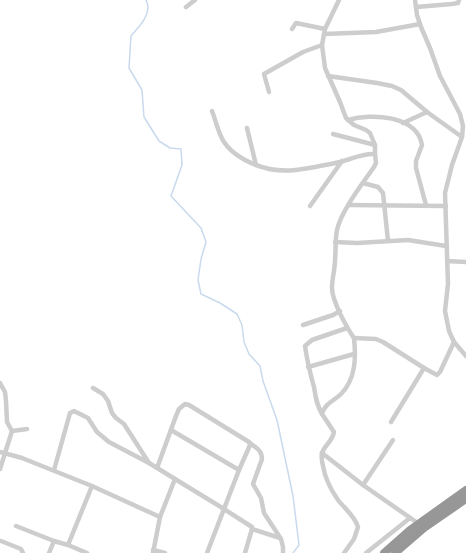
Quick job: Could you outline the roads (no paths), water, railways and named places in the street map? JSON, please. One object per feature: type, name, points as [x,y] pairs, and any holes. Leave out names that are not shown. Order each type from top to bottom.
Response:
[{"type":"highway","points":[[384,553],[419,524],[466,490]]},
{"type":"highway","points":[[396,553],[424,528],[466,499]]},
{"type":"street","points":[[186,7],[195,0]]},
{"type":"street","points":[[322,414],[324,408],[341,393],[353,376],[355,363],[354,338],[347,328],[332,290],[335,242],[339,221],[376,163],[375,145],[370,133],[348,120],[325,68],[322,45],[325,29],[339,0]]},
{"type":"street","points":[[415,0],[420,24],[440,76],[460,114],[463,126],[462,137],[447,181],[445,193],[447,261],[446,320],[454,342],[466,356]]},
{"type":"street","points":[[416,7],[452,4],[458,3],[459,0]]},
{"type":"street","points":[[292,29],[296,23],[325,29]]},
{"type":"street","points":[[324,34],[376,32],[420,24]]},
{"type":"street","points":[[269,92],[264,74],[303,52],[322,45]]},
{"type":"street","points":[[328,76],[392,86],[401,90],[427,112],[462,137]]},
{"type":"street","points":[[212,111],[220,135],[230,150],[256,165],[282,171],[375,154]]},
{"type":"street","points":[[403,123],[427,112]]},
{"type":"street","points":[[348,120],[359,117],[379,117],[403,123],[414,130],[422,145],[416,162],[416,168],[426,205]]},
{"type":"street","points":[[247,128],[256,165]]},
{"type":"street","points":[[333,134],[375,145]]},
{"type":"street","points":[[310,206],[342,161]]},
{"type":"street","points":[[363,183],[381,190],[383,193],[388,241]]},
{"type":"street","points":[[349,205],[446,206]]},
{"type":"street","points":[[335,242],[357,243],[408,240],[446,246]]},
{"type":"street","points":[[447,261],[466,262]]},
{"type":"street","points":[[303,325],[333,315],[340,311]]},
{"type":"street","points":[[344,553],[354,539],[358,527],[354,518],[337,499],[328,482],[323,466],[322,453],[332,440],[334,432],[322,414],[315,399],[305,346],[312,340],[347,328]]},
{"type":"street","points":[[354,338],[376,339],[384,342],[435,375],[439,374],[454,342]]},
{"type":"street","points":[[308,367],[354,354]]},
{"type":"street","points":[[391,422],[424,368]]},
{"type":"street","points":[[0,383],[5,392],[6,422],[12,431],[6,454],[0,469]]},
{"type":"street","points":[[93,388],[103,394],[108,401],[112,413],[124,424],[149,463]]},
{"type":"street","points":[[157,468],[179,409],[185,404],[189,404],[248,440],[261,450],[262,454],[253,484],[261,498],[264,513],[280,538],[283,546],[283,553]]},
{"type":"street","points":[[54,470],[70,413],[72,411],[88,418],[97,432],[108,442],[149,463],[224,509],[252,529],[280,538]]},
{"type":"street","points":[[12,431],[27,429]]},
{"type":"street","points":[[171,430],[239,470]]},
{"type":"street","points":[[363,485],[393,440]]},
{"type":"street","points":[[207,553],[250,443]]},
{"type":"street","points":[[0,452],[22,458],[54,470],[160,517]]},
{"type":"street","points":[[322,453],[363,485],[419,524]]},
{"type":"street","points":[[165,553],[153,552],[160,517],[175,479]]},
{"type":"street","points":[[68,545],[92,486]]},
{"type":"street","points":[[366,553],[410,518]]},
{"type":"street","points":[[16,526],[87,553]]},
{"type":"street","points":[[244,553],[252,529]]},
{"type":"street","points":[[49,553],[54,540]]},
{"type":"street","points":[[1,541],[21,549],[23,553]]},
{"type":"waterway","points":[[146,0],[148,10],[144,20],[131,36],[129,68],[142,90],[144,117],[159,141],[170,148],[181,149],[182,165],[171,196],[201,228],[206,242],[201,259],[198,280],[201,294],[220,303],[237,314],[242,325],[244,342],[249,354],[260,366],[263,381],[277,420],[293,496],[299,545],[293,553]]}]
